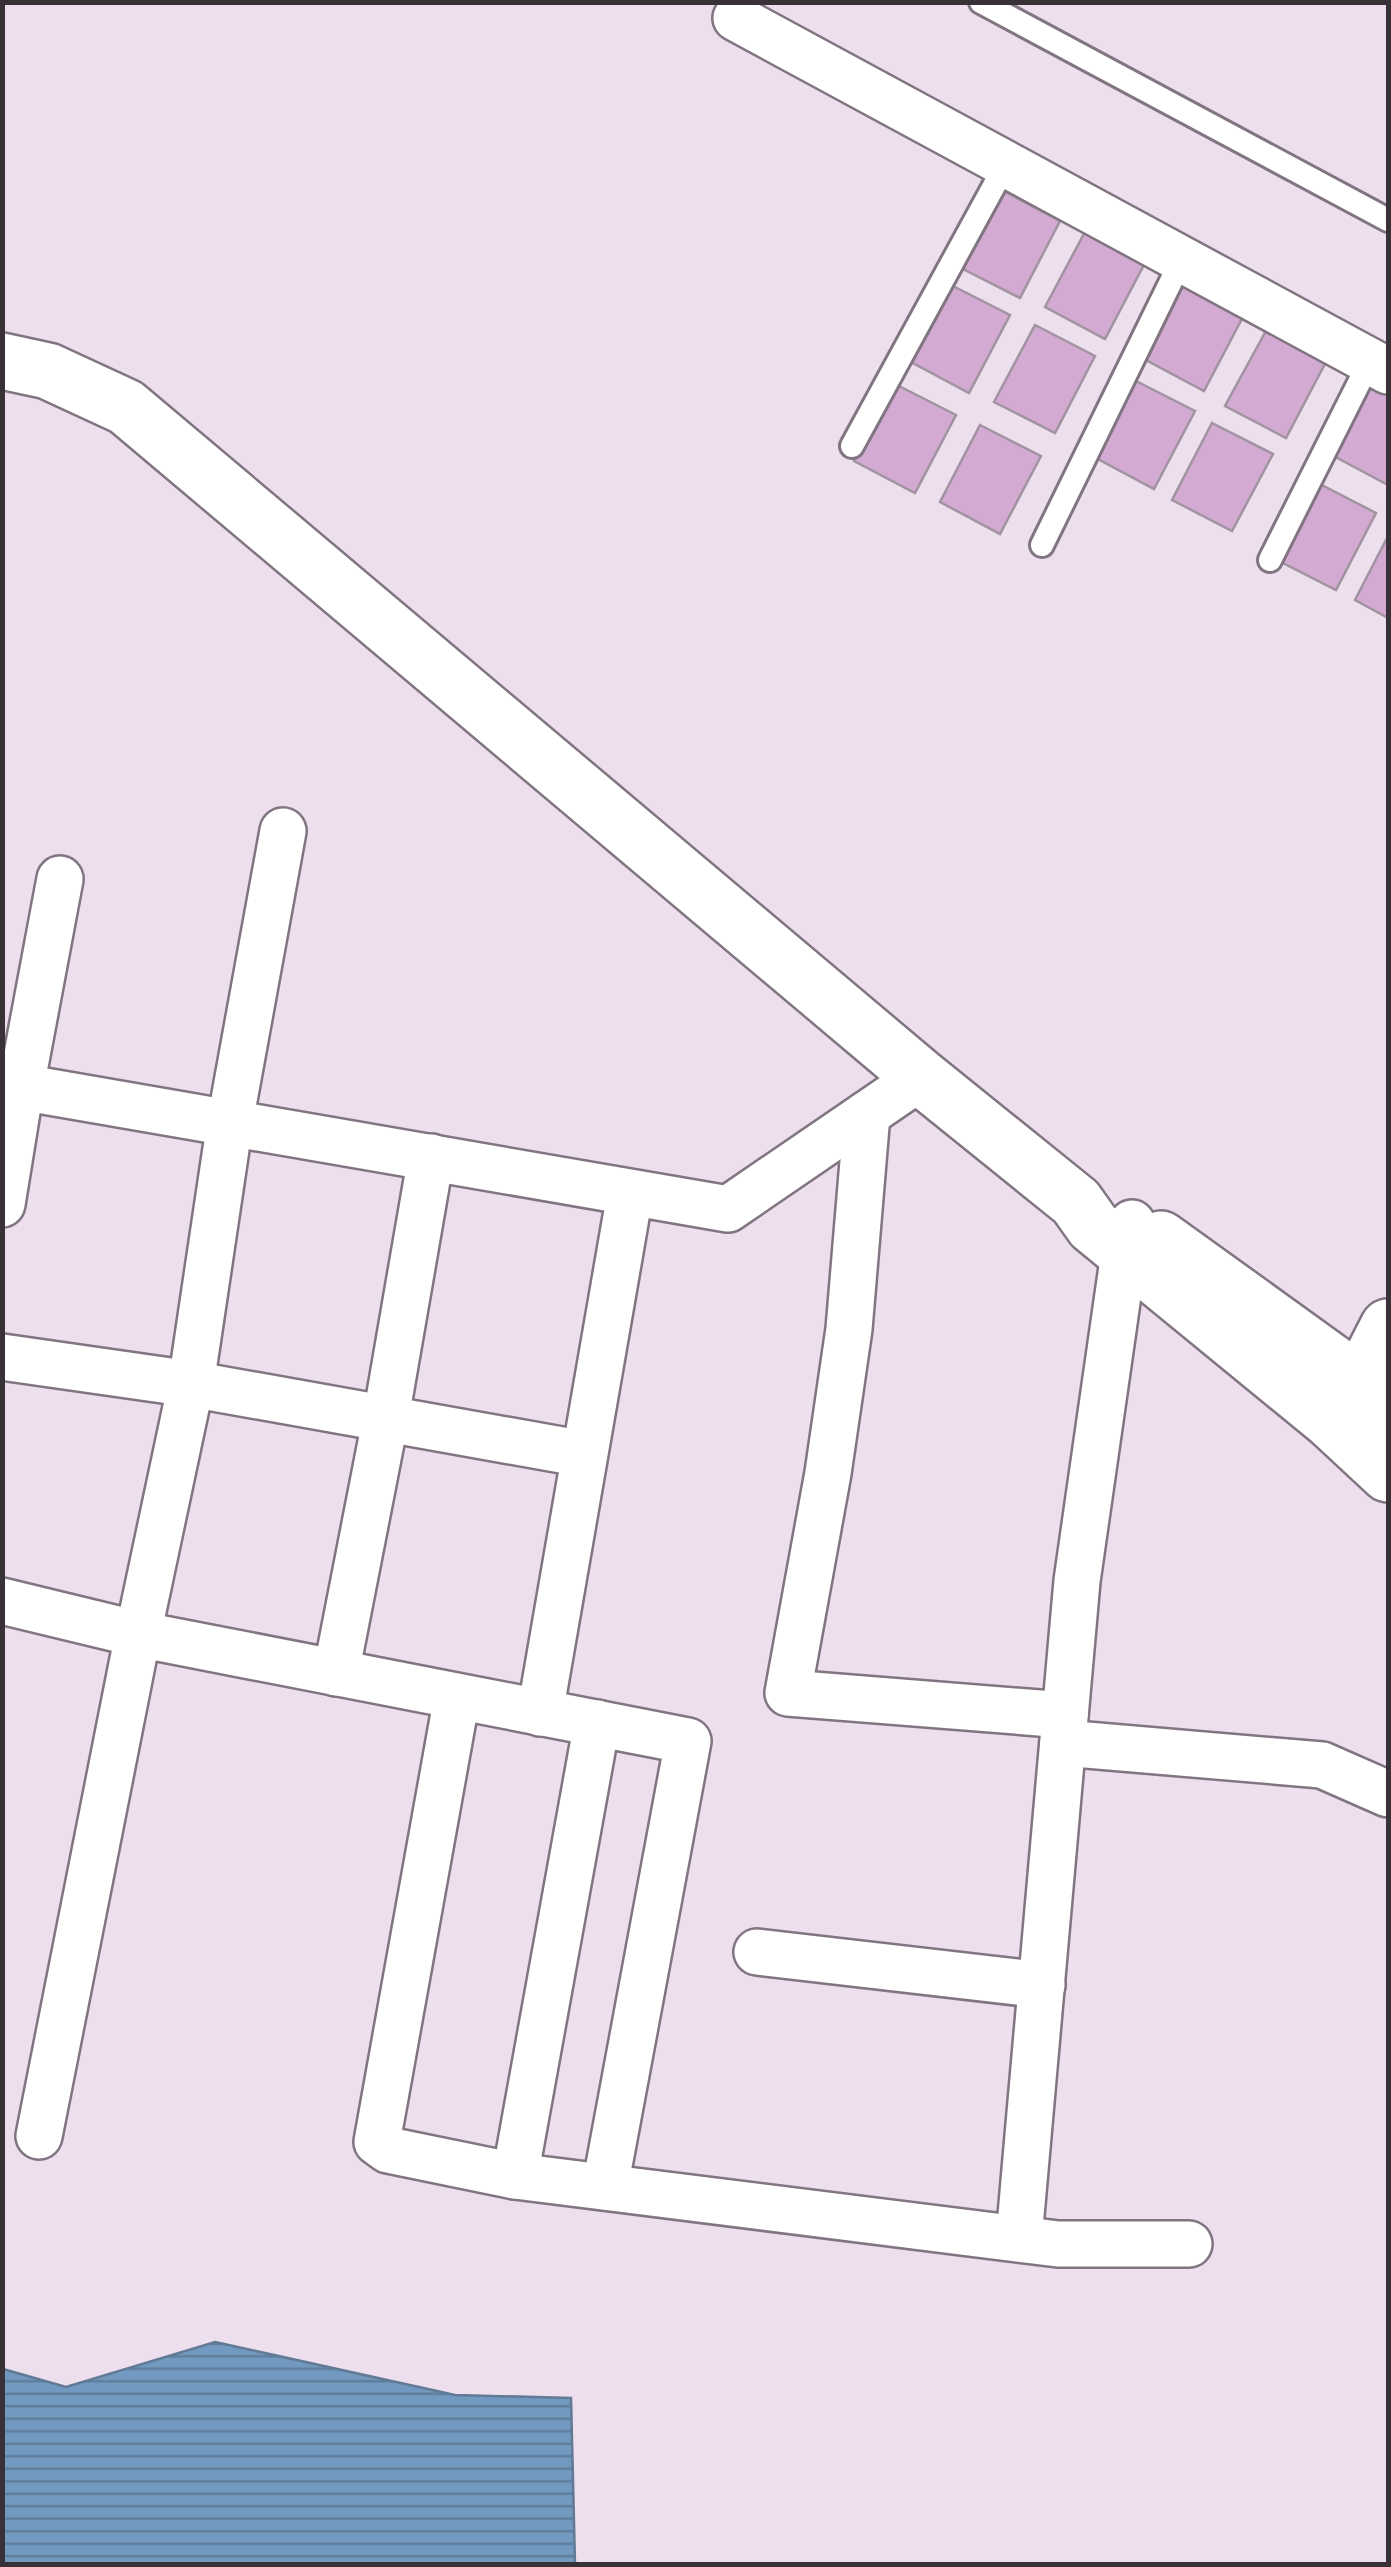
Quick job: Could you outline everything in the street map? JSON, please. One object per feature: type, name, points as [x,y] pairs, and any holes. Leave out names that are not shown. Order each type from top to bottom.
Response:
[{"type":"street","points":[[736,18],[1379,366]]},
{"type":"street","points":[[2,361],[48,371],[126,407],[921,1077],[1076,1202],[1093,1226],[1194,1262],[1359,1403],[1388,1474]]},
{"type":"street","points":[[39,2136],[138,1634],[192,1384],[230,1122],[282,831]]},
{"type":"street","points":[[2,1204],[60,879]]},
{"type":"street","points":[[22,1087],[728,1209],[921,1077]]},
{"type":"street","points":[[867,1114],[849,1330],[828,1474],[788,1693],[1322,1765],[1388,1794]]},
{"type":"street","points":[[336,1673],[386,1418],[431,1157]]},
{"type":"street","points":[[540,1713],[630,1194]]},
{"type":"street","points":[[1019,2238],[1077,1581],[1128,1238]]},
{"type":"street","points":[[1359,1403],[1388,1327]]},
{"type":"street","points":[[2,1357],[192,1384],[584,1454]]},
{"type":"street","points":[[2,1600],[138,1634],[688,1741],[604,2187]]},
{"type":"street","points":[[458,1697],[377,2142],[388,2150],[515,2176],[1058,2244],[1189,2244]]},
{"type":"street","points":[[515,2176],[596,1723]]},
{"type":"street","points":[[757,1952],[1042,1984]]},
{"type":"lane","points":[[980,2],[1388,220]]},
{"type":"lane","points":[[852,446],[1006,164]]},
{"type":"lane","points":[[1042,545],[1182,259]]},
{"type":"lane","points":[[1270,560],[1379,366]]},
{"type":"water","points":[[215,2342],[455,2395],[571,2398],[575,2564],[3,2564],[3,2369],[66,2387]]},
{"type":"building","points":[[1000,189],[1060,221],[1020,298],[959,267]]},
{"type":"building","points":[[1086,230],[1146,261],[1105,339],[1045,307]]},
{"type":"building","points":[[1185,282],[1245,313],[1204,391],[1144,359]]},
{"type":"building","points":[[949,284],[1010,315],[969,393],[909,361]]},
{"type":"building","points":[[1035,325],[1095,356],[1055,433],[994,402]]},
{"type":"building","points":[[1267,329],[1327,360],[1286,438],[1225,406]]},
{"type":"building","points":[[1368,375],[1388,386],[1388,485],[1328,453]]},
{"type":"building","points":[[1134,380],[1195,411],[1154,489],[1094,457]]},
{"type":"building","points":[[895,384],[956,415],[915,493],[854,461]]},
{"type":"building","points":[[1212,423],[1273,454],[1232,531],[1172,500]]},
{"type":"building","points":[[980,425],[1041,456],[1000,534],[940,502]]},
{"type":"building","points":[[1316,482],[1376,513],[1336,590],[1275,559]]},
{"type":"building","points":[[1388,536],[1388,618],[1355,600]]}]
